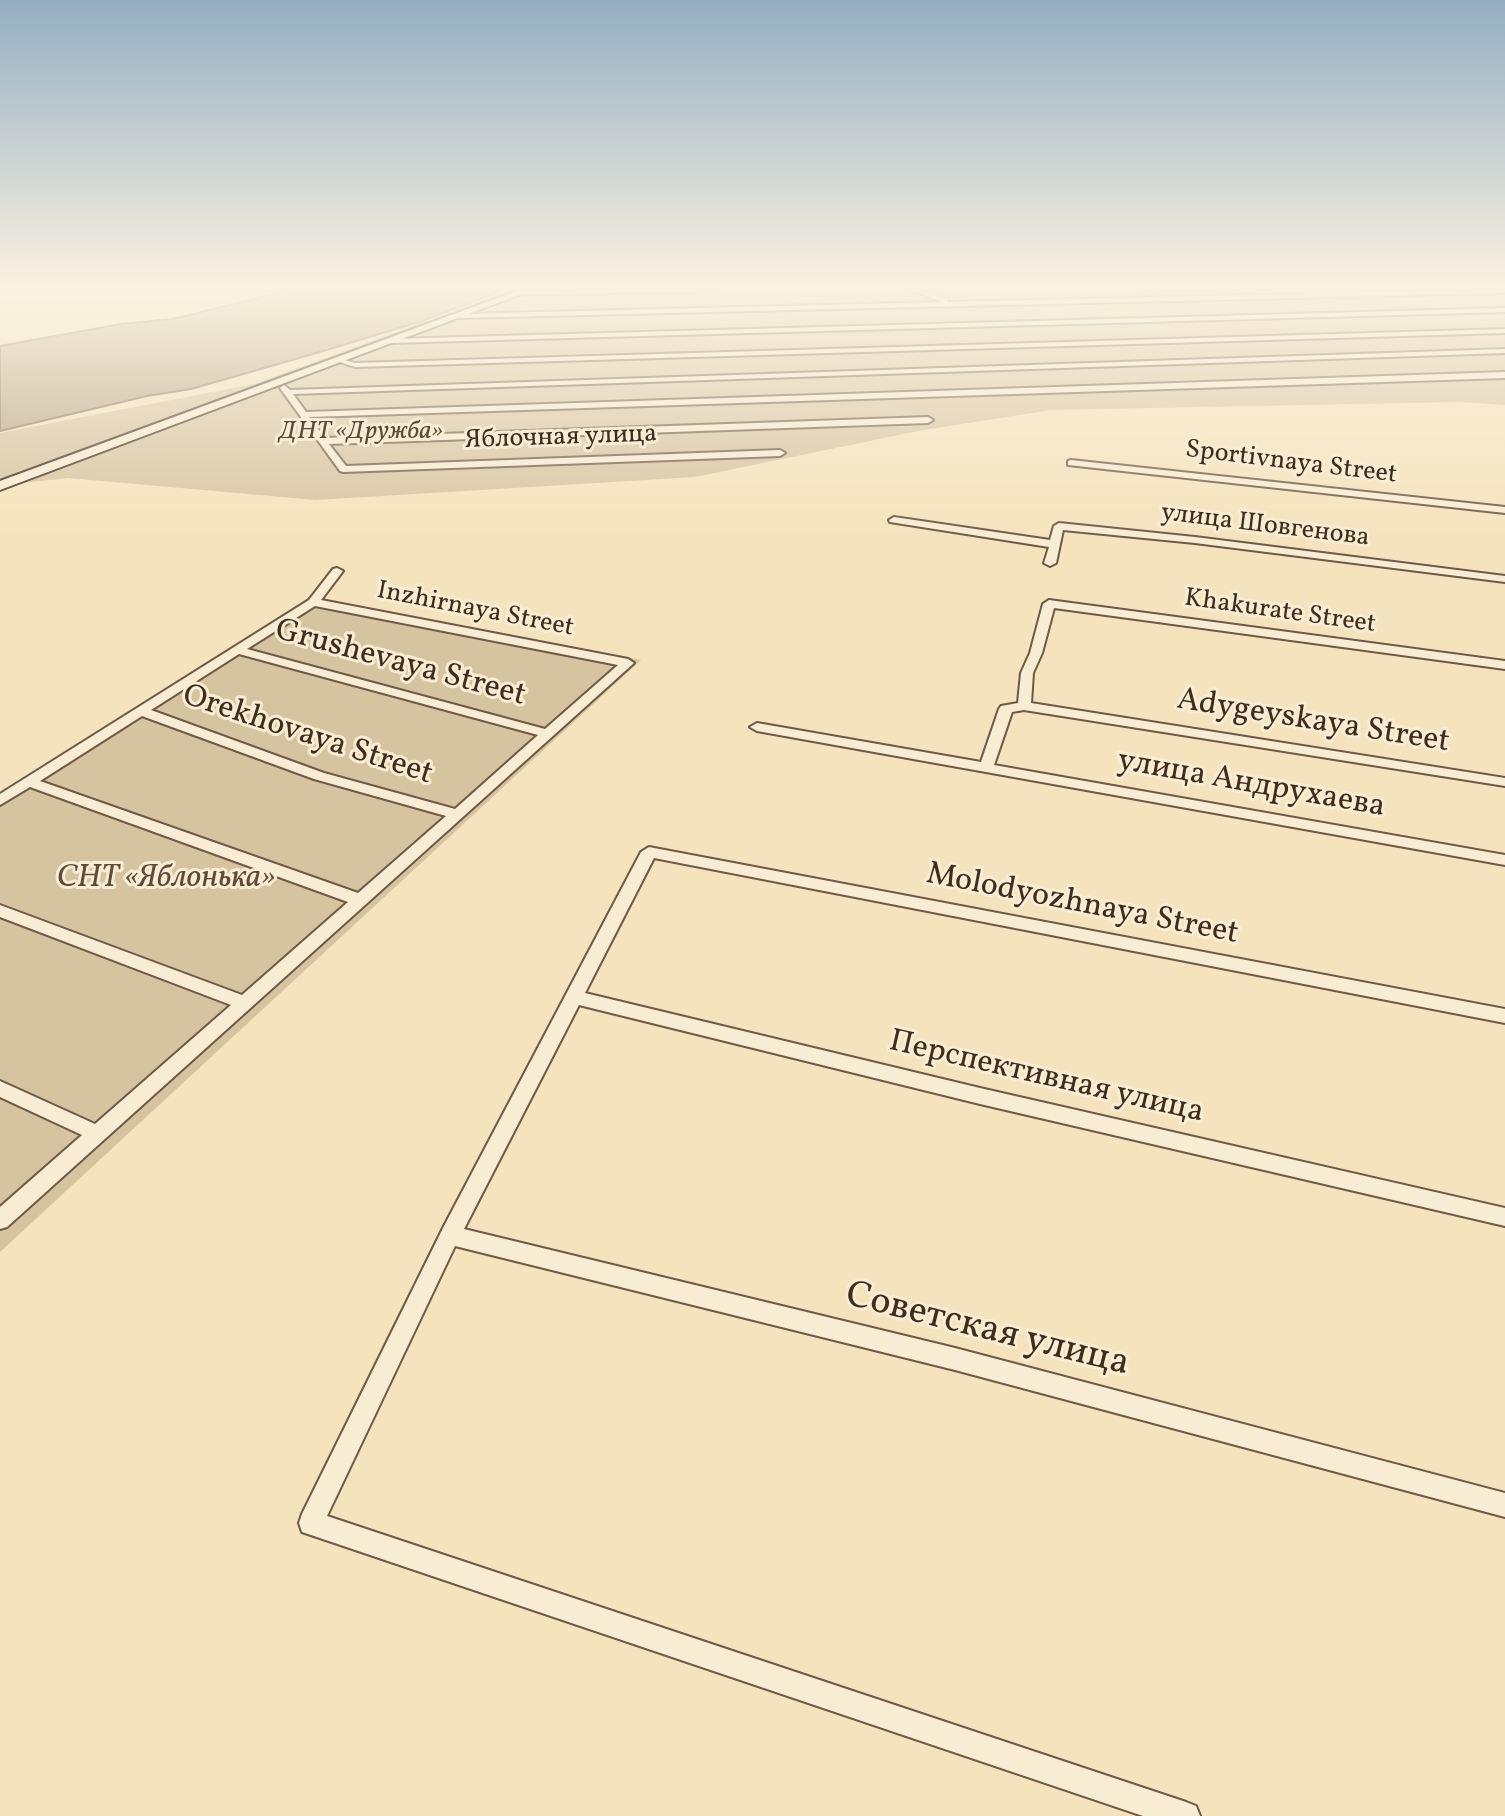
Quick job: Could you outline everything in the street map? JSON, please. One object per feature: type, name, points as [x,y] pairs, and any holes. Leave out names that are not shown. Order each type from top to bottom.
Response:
[{"type":"street","points":[[0,486],[300,374]]},
{"type":"street","points":[[290,392],[828,374]]},
{"type":"street","points":[[1139,374],[1168,386]]},
{"type":"street","points":[[307,414],[1505,375]]},
{"type":"street","points":[[277,382],[290,392],[324,441],[928,420]]},
{"type":"street","name":"Яблочная улица","points":[[324,441],[343,469],[780,453]]},
{"type":"street","name":"Sportivnaya Street","points":[[1071,463],[1505,510]]},
{"type":"street","points":[[894,520],[1053,544],[1050,563]]},
{"type":"street","name":"улица Шовгенова","points":[[1053,544],[1059,526],[1505,579]]},
{"type":"street","points":[[0,800],[313,602],[337,571]]},
{"type":"street","name":"Inzhirnaya Street","points":[[313,602],[628,663],[548,734]]},
{"type":"street","name":"Khakurate Street","points":[[1024,706],[1027,673],[1036,653],[1049,604],[1505,665]]},
{"type":"street","name":"Grushevaya Street","points":[[237,650],[548,734]]},
{"type":"street","points":[[987,766],[1006,709],[1024,706]]},
{"type":"street","name":"Adygeyskaya Street","points":[[1024,706],[1505,782]]},
{"type":"street","name":"Orekhovaya Street","points":[[140,711],[319,776],[457,814]]},
{"type":"street","name":"улица Андрухаева","points":[[757,727],[1505,860]]},
{"type":"street","points":[[0,1220],[548,734]]},
{"type":"street","points":[[29,782],[360,900]]},
{"type":"street","name":"Molodyozhnaya Street","points":[[574,997],[649,852],[1505,1016]]},
{"type":"street","points":[[0,911],[243,1002]]},
{"type":"street","points":[[574,997],[450,1235],[311,1523],[1186,1816]]},
{"type":"street","name":"Перспективная улица","points":[[574,997],[980,1096],[1505,1217]]},
{"type":"street","points":[[0,1089],[96,1133]]},
{"type":"street","name":"Советская улица","points":[[450,1235],[955,1359],[1505,1505]]},
{"type":"green space","name":"ДНТ «Дружба»","points":[[282,374],[1505,374],[1505,405],[1460,402],[1051,410],[918,431],[695,477],[316,500],[68,478],[0,485],[0,433],[254,384]]},
{"type":"green space","name":"СНТ «Яблонька»","points":[[313,598],[641,660],[0,1252],[0,794]]},
{"type":"shaded area","points":[[0,374],[244,374],[191,389],[147,396],[0,431]]}]
